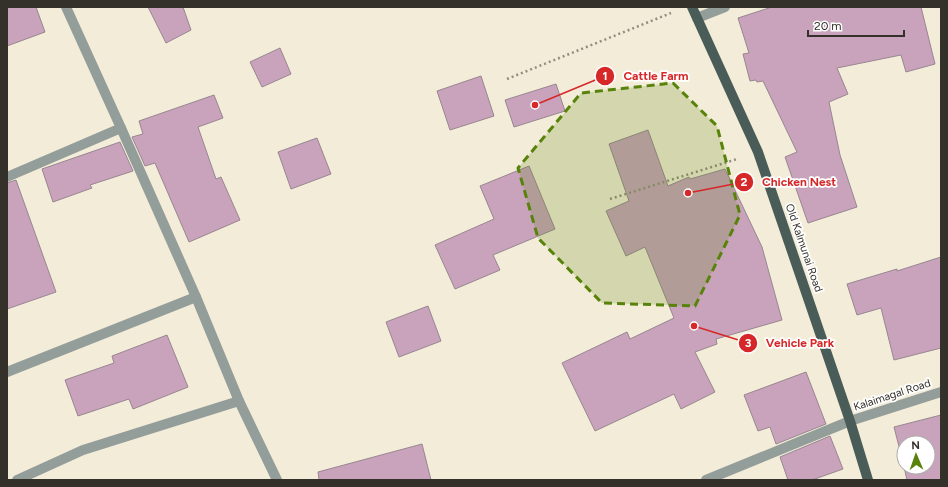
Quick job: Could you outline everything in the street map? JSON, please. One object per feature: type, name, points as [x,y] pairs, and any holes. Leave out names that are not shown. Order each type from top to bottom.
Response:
[{"type":"main road","name":"Old Kalmunai Road","points":[[692,7],[758,152],[850,421],[868,480]]},
{"type":"street","points":[[66,7],[196,297],[239,401],[277,480]]},
{"type":"street","points":[[696,18],[725,7]]},
{"type":"street","points":[[7,177],[121,128]]},
{"type":"street","points":[[7,372],[196,297]]},
{"type":"street","name":"Kalaimagal Road","points":[[706,480],[850,421],[941,392]]},
{"type":"street","points":[[17,480],[83,450],[239,401]]},
{"type":"path","points":[[507,79],[672,13]]},
{"type":"path","points":[[610,199],[758,152]]},
{"type":"highlighted area","points":[[673,83],[717,126],[740,215],[695,306],[602,303],[538,238],[518,168],[581,93]]},
{"type":"building","points":[[7,7],[36,7],[45,32],[7,46]]},
{"type":"building","points":[[148,7],[183,7],[191,30],[166,43]]},
{"type":"building","points":[[772,7],[921,7],[935,64],[906,72],[901,55],[837,68],[848,94],[829,102],[840,155],[857,207],[808,223],[785,157],[797,152],[763,81],[750,81],[743,54],[749,53],[738,18]]},
{"type":"building","points":[[280,48],[291,74],[262,87],[250,62]]},
{"type":"building","points":[[481,76],[494,116],[450,130],[437,91]]},
{"type":"building","points":[[556,84],[565,111],[514,127],[505,100]]},
{"type":"building","points":[[214,95],[223,118],[198,127],[216,179],[221,177],[240,220],[189,242],[155,163],[145,166],[132,137],[143,134],[139,121]]},
{"type":"building","points":[[648,130],[668,186],[689,177],[690,179],[725,169],[762,247],[782,320],[716,339],[717,344],[695,352],[715,392],[681,409],[674,394],[595,431],[562,363],[627,332],[630,339],[674,318],[645,247],[626,256],[606,211],[629,201],[609,144]]},
{"type":"building","points":[[317,138],[331,174],[291,189],[278,152]]},
{"type":"building","points":[[120,142],[133,171],[90,185],[92,188],[53,202],[42,169]]},
{"type":"building","points":[[529,166],[555,229],[493,255],[500,270],[455,289],[435,245],[494,219],[480,186]]},
{"type":"building","points":[[16,180],[56,292],[7,309],[7,183]]},
{"type":"building","points":[[941,257],[941,348],[894,360],[881,308],[857,315],[847,284],[897,269],[897,271]]},
{"type":"building","points":[[428,306],[441,341],[399,357],[386,322]]},
{"type":"building","points":[[167,335],[188,387],[133,409],[129,399],[78,416],[65,380],[114,363],[112,356]]},
{"type":"building","points":[[806,372],[826,424],[776,444],[770,427],[758,431],[744,395]]},
{"type":"building","points":[[941,415],[941,480],[907,480],[906,475],[936,475],[936,435],[896,435],[894,427]]},
{"type":"building","points":[[830,436],[843,469],[812,480],[788,480],[780,457]]},
{"type":"building","points":[[422,444],[431,480],[319,480],[318,472]]},
{"type":"place","name":"Cattle Farm","points":[[535,105]]},
{"type":"place","name":"Chicken Nest","points":[[688,193]]},
{"type":"place","name":"Vehicle Park","points":[[694,326]]}]
